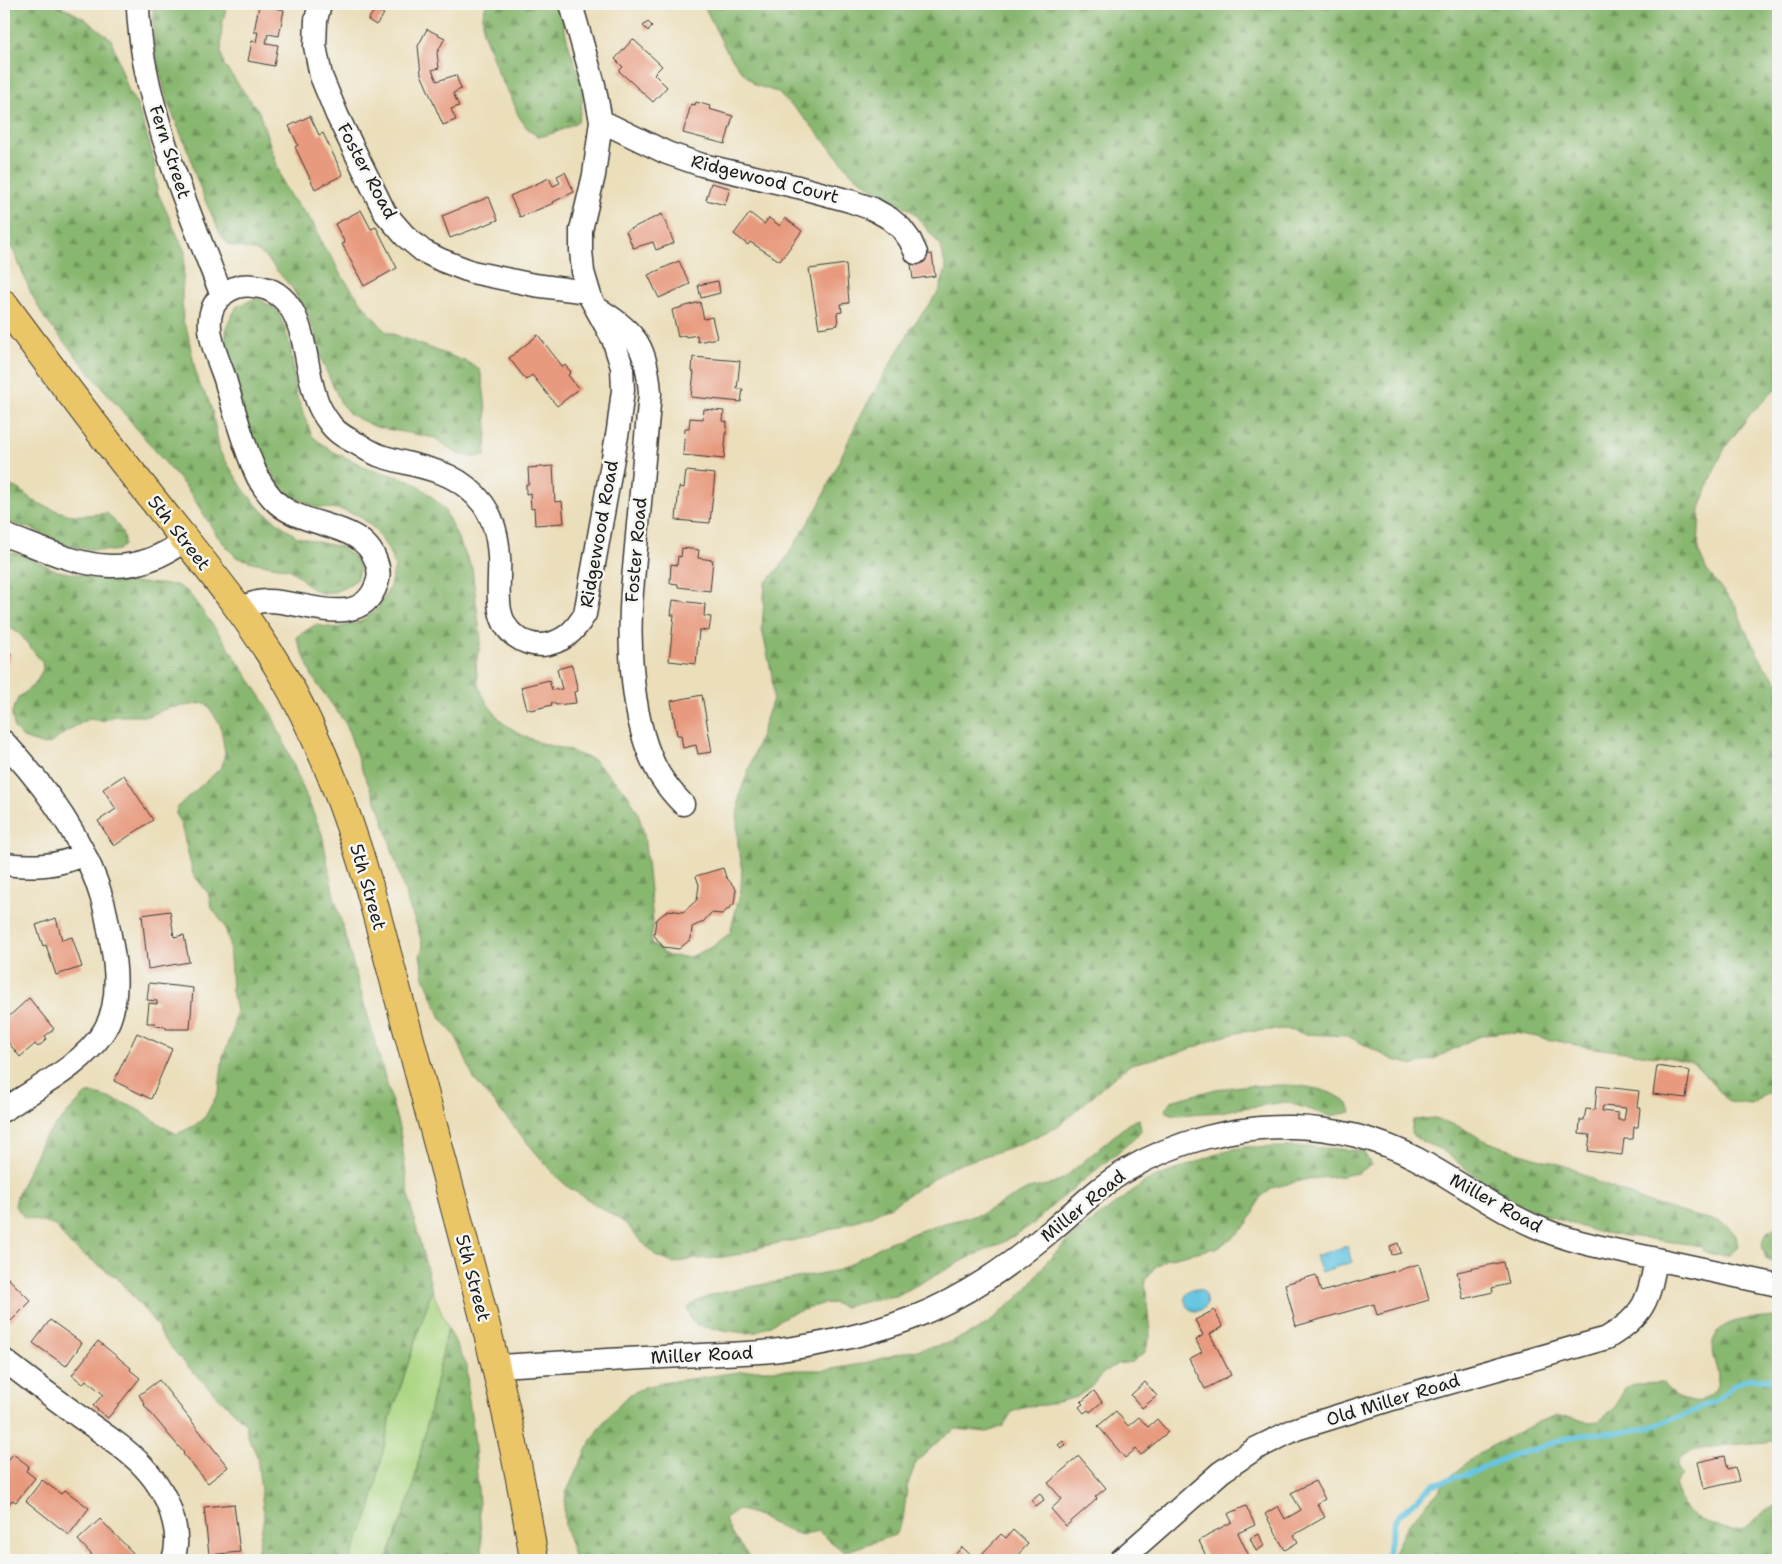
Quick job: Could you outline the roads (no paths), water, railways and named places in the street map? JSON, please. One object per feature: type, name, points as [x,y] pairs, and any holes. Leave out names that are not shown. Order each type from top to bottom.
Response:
[{"type":"main road","name":"5th Street","points":[[4,304],[90,421],[260,638],[298,704],[322,751],[349,822],[369,886],[497,1366],[515,1450],[534,1560]]},
{"type":"street","name":"Fern Street","points":[[138,4],[145,65],[159,123],[180,187],[222,296]]},
{"type":"street","name":"Foster Road","points":[[320,4],[316,20],[315,46],[321,76],[337,115],[385,213],[405,236],[423,252],[472,272],[591,299],[618,320],[635,339],[645,358],[649,375],[650,393],[632,591],[630,649],[639,718],[651,757],[659,775],[683,804]]},
{"type":"street","name":"Ridgewood Road","points":[[222,296],[240,286],[250,285],[272,290],[282,296],[294,313],[315,395],[322,412],[332,427],[346,438],[377,454],[436,470],[456,479],[472,491],[484,506],[493,522],[497,536],[500,582],[499,606],[503,621],[510,633],[522,641],[538,645],[551,644],[567,637],[578,627],[585,614],[618,430],[623,390],[622,367],[613,339],[591,299],[582,264],[581,230],[594,175],[602,121],[571,4]]},
{"type":"street","name":"Ridgewood Court","points":[[602,121],[667,153],[702,165],[798,187],[873,209],[889,218],[901,228],[910,240],[916,253]]},
{"type":"street","points":[[222,296],[216,302],[212,311],[211,333],[245,444],[264,487],[274,500],[288,512],[304,519],[345,531],[357,537],[368,546],[375,558],[379,572],[377,584],[371,594],[361,604],[347,611],[324,610],[270,601],[251,604],[239,609]]},
{"type":"street","points":[[4,535],[84,564],[100,566],[118,566],[148,560],[174,548],[185,540]]},
{"type":"street","points":[[4,742],[41,786],[84,854],[102,901],[114,956],[115,989],[111,1014],[105,1029],[95,1043],[66,1069],[4,1110]]},
{"type":"street","points":[[4,864],[53,865],[70,861],[84,854]]},
{"type":"street","name":"Miller Road","points":[[497,1366],[768,1351],[831,1342],[894,1325],[940,1306],[970,1291],[996,1274],[1125,1170],[1146,1159],[1193,1141],[1236,1131],[1269,1127],[1319,1130],[1371,1140],[1416,1158],[1510,1215],[1546,1231],[1595,1246],[1778,1285]]},
{"type":"street","name":"Old Miller Road","points":[[1121,1560],[1220,1472],[1238,1459],[1277,1437],[1296,1429],[1372,1405],[1607,1338],[1626,1327],[1639,1314],[1648,1296],[1656,1259]]},
{"type":"street","points":[[4,1360],[136,1459],[150,1473],[162,1490],[171,1510],[176,1532],[176,1553],[173,1560]]},
{"type":"water","points":[[1347,1246],[1352,1262],[1321,1272],[1315,1256]]},
{"type":"water","points":[[1196,1289],[1204,1292],[1207,1300],[1204,1308],[1196,1311],[1188,1308],[1185,1300],[1188,1292]]},
{"type":"waterway","points":[[1389,1560],[1390,1540],[1394,1523],[1398,1516],[1434,1484],[1476,1471],[1509,1456],[1534,1450],[1560,1440],[1587,1434],[1623,1432],[1650,1427],[1680,1417],[1715,1401],[1735,1384],[1751,1378],[1778,1380]]}]
